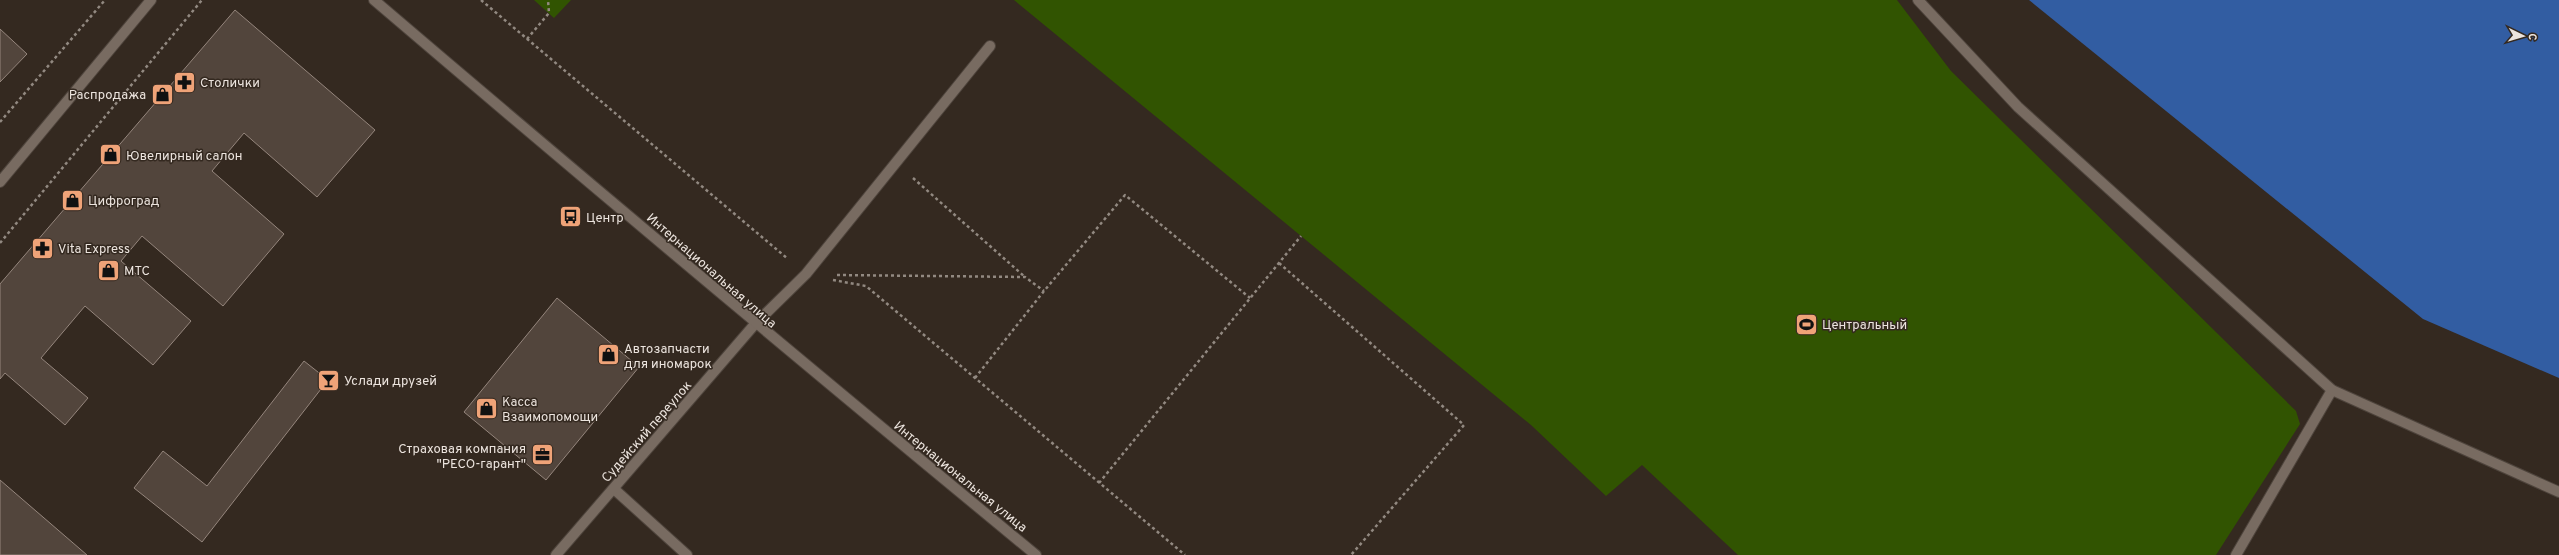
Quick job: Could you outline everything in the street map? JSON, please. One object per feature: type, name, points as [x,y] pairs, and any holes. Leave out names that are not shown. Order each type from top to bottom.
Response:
[{"type":"street","points":[[0,182],[151,0]]},
{"type":"street","name":"Интернациональная улица","points":[[374,0],[591,185],[697,272],[755,324],[1036,555]]},
{"type":"street","points":[[1918,0],[2018,107],[2332,390],[2559,492]]},
{"type":"street","name":"Судейский переулок","points":[[556,555],[755,324],[806,274],[990,46]]},
{"type":"street","points":[[2236,555],[2332,390]]},
{"type":"street","points":[[614,489],[687,555]]},
{"type":"path","points":[[0,122],[105,0]]},
{"type":"path","points":[[0,243],[202,0]]},
{"type":"path","points":[[527,39],[548,13],[548,0]]},
{"type":"path","points":[[896,164],[1025,277],[1044,291]]},
{"type":"path","points":[[975,378],[1044,291],[1125,195],[1250,298]]},
{"type":"path","points":[[1099,483],[1301,236]]},
{"type":"path","points":[[1279,263],[1464,425],[1351,555]]},
{"type":"path","points":[[806,274],[1025,277]]},
{"type":"green space","points":[[534,0],[571,0],[554,18]]},
{"type":"green space","name":"Центральный","points":[[1014,0],[1897,0],[1951,71],[2296,411],[2300,424],[2216,555],[1738,555],[1642,465],[1606,496],[1531,425]]},
{"type":"water","points":[[2029,0],[2559,0],[2559,378],[2423,319]]},
{"type":"building","points":[[235,10],[375,130],[317,197],[244,133],[212,171],[284,234],[223,306],[142,236],[121,261],[191,321],[153,365],[85,306],[41,358],[88,398],[65,425],[5,373],[0,379],[0,284]]},
{"type":"building","points":[[0,29],[27,54],[0,82]]},
{"type":"building","points":[[557,298],[639,367],[546,480],[464,412]]},
{"type":"building","points":[[304,361],[328,380],[202,542],[134,488],[163,451],[207,486]]},
{"type":"building","points":[[0,480],[87,555],[0,555]]},
{"type":"place","name":"Столички","points":[[185,82]]},
{"type":"place","name":"Распродажа","points":[[162,94]]},
{"type":"place","name":"Ювелирный салон","points":[[111,155]]},
{"type":"place","name":"Цифроград","points":[[72,200]]},
{"type":"place","name":"Центр","points":[[571,217]]},
{"type":"place","name":"Vita Express","points":[[43,248]]},
{"type":"place","name":"МТС","points":[[109,270]]},
{"type":"place","name":"Центральный","points":[[1807,324]]},
{"type":"place","name":"Автозапчасти для иномарок","points":[[609,355]]},
{"type":"place","name":"Услади друзей","points":[[328,380]]},
{"type":"place","name":"Касса Взаимопомощи","points":[[487,408]]},
{"type":"place","name":"Страховая компания \"РЕСО-гарант\"","points":[[542,455]]}]
